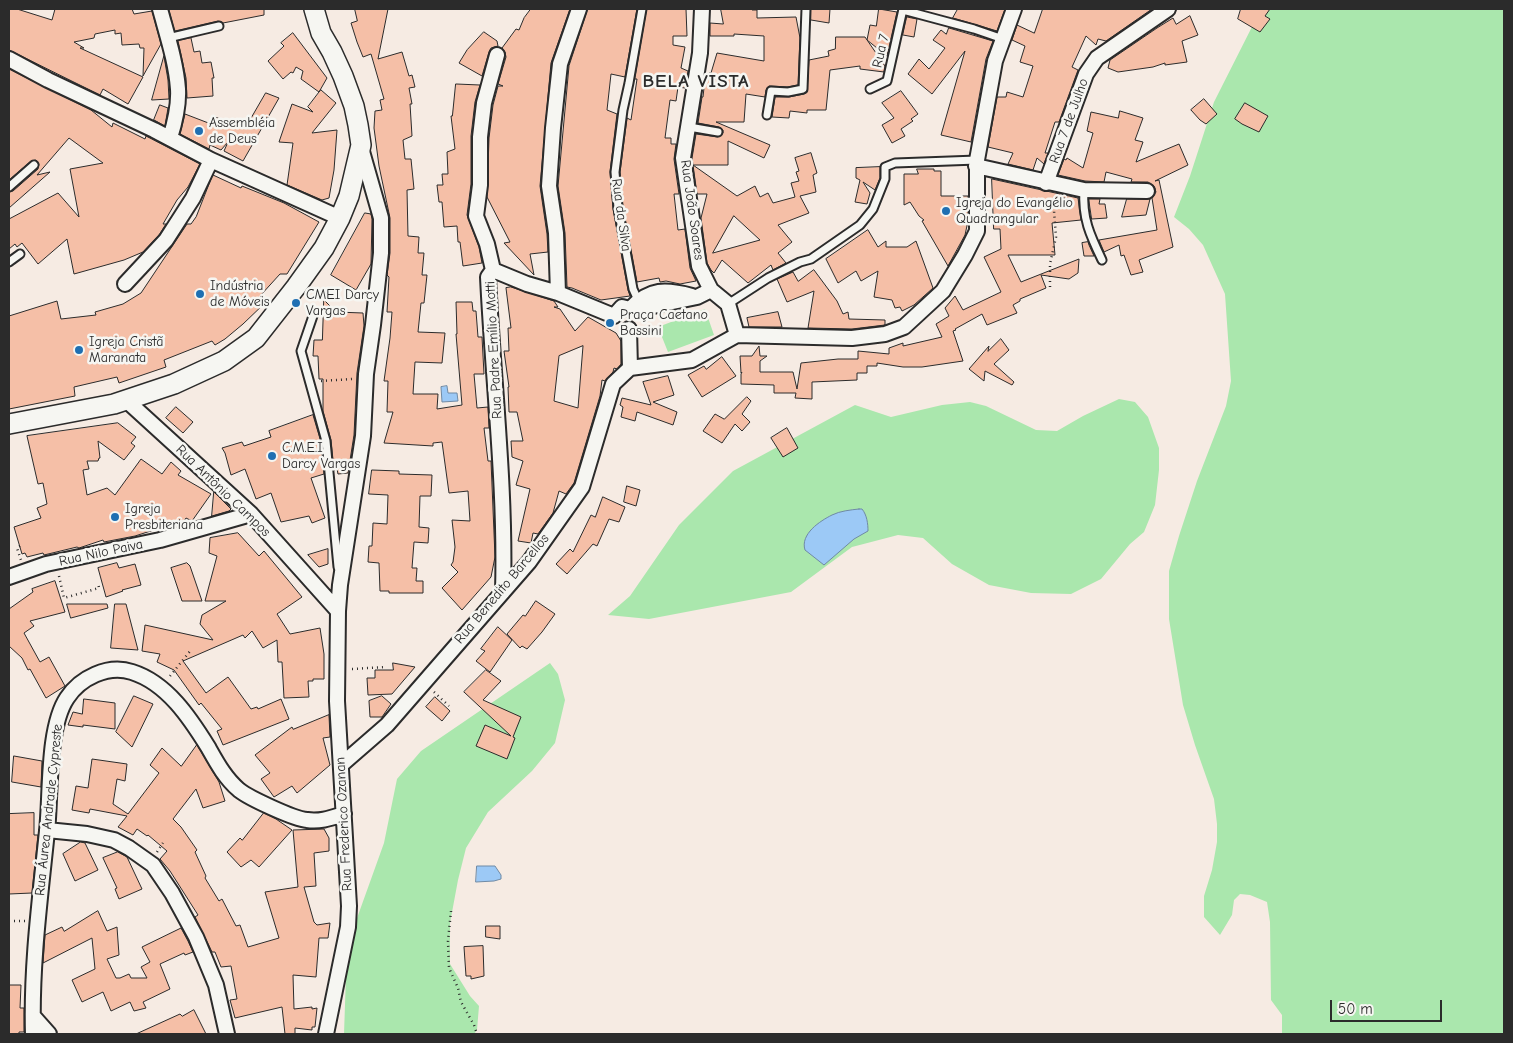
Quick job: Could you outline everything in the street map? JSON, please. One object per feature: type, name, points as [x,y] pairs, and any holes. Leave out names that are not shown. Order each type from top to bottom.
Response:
[{"type":"main road","points":[[9,424],[114,404],[174,384],[224,361],[256,338],[296,287],[324,248],[350,196],[360,145],[358,125],[343,76],[321,34],[314,9]]},
{"type":"street","points":[[160,9],[178,89],[177,114],[170,138]]},
{"type":"street","points":[[558,293],[556,233],[549,186],[553,128],[560,64],[578,9]]},
{"type":"street","name":"Rua João Soares","points":[[702,9],[700,54],[683,158],[699,266],[711,290]]},
{"type":"street","points":[[634,306],[638,321],[629,330],[630,368],[692,360],[737,336],[852,338],[885,334],[904,327],[942,291],[965,255],[977,231],[977,163],[995,61],[1014,9]]},
{"type":"street","name":"Rua 7 de Julho","points":[[1046,183],[1086,74],[1097,58],[1168,9]]},
{"type":"street","name":"Rua Padre Emílio Motti","points":[[497,56],[484,103],[480,137],[480,185],[476,216],[487,244],[493,270],[488,277],[498,423],[504,562],[503,592]]},
{"type":"street","points":[[9,59],[211,160],[340,218]]},
{"type":"street","name":"Rua Frederico Ozanan","points":[[326,1034],[348,927],[348,876],[337,701],[338,611],[340,585],[363,436],[366,374],[380,253],[380,218],[360,145]]},
{"type":"street","points":[[125,284],[166,240],[193,198],[211,160]]},
{"type":"street","points":[[977,163],[1046,183],[1084,190],[1147,191]]},
{"type":"street","points":[[493,270],[527,284],[558,293],[614,316]]},
{"type":"street","points":[[614,316],[622,307],[698,297],[711,290],[728,304],[737,336]]},
{"type":"street","points":[[614,316],[617,326],[629,330]]},
{"type":"street","name":"Rua Benedito Barcellos","points":[[341,764],[387,725],[528,562],[582,486],[613,384],[630,368]]},
{"type":"street","name":"Rua Antônio Campos","points":[[126,400],[251,514],[338,611]]},
{"type":"street","name":"Rua Nilo Paiva","points":[[9,578],[24,571],[56,562],[160,540],[251,514]]},
{"type":"street","name":"Rua Áurea Andrade Cypreste","points":[[33,1034],[34,949],[47,830],[54,740],[57,723],[66,699],[81,682],[100,673],[116,670],[131,671],[162,687],[196,728],[226,778],[240,791],[262,803],[305,820],[324,820],[344,814]]},
{"type":"street","points":[[47,830],[87,834],[114,840],[129,848],[153,866],[172,893],[196,937],[216,985],[227,1034]]},
{"type":"street","points":[[32,1016],[49,1034]]},
{"type":"lane","name":"Rua da Silva","points":[[634,306],[633,289],[618,208],[615,172],[622,110],[629,83],[642,9]]},
{"type":"lane","points":[[767,115],[772,91],[788,92],[803,89],[806,9]]},
{"type":"lane","points":[[903,10],[974,29],[1003,40]]},
{"type":"lane","name":"Rua 7","points":[[870,89],[887,81],[903,10]]},
{"type":"lane","points":[[168,38],[219,26]]},
{"type":"lane","points":[[688,127],[718,132]]},
{"type":"lane","points":[[728,304],[768,278],[811,258],[860,225],[873,209],[885,179],[885,167],[895,163],[977,163]]},
{"type":"lane","points":[[9,187],[34,165]]},
{"type":"lane","points":[[1084,190],[1084,212],[1088,229],[1102,260]]},
{"type":"lane","points":[[9,262],[20,254]]},
{"type":"lane","points":[[314,314],[301,351],[326,441],[340,585]]},
{"type":"path","points":[[1046,183],[1053,198],[1056,237],[1050,264],[1050,288]]},
{"type":"path","points":[[309,379],[322,381],[355,379],[366,374]]},
{"type":"path","points":[[56,562],[64,598],[99,588],[98,582]]},
{"type":"path","points":[[162,687],[191,650]]},
{"type":"path","points":[[338,670],[384,667]]},
{"type":"path","points":[[423,684],[449,706]]},
{"type":"path","points":[[452,911],[448,941],[449,968],[458,988],[461,1002],[477,1034]]},
{"type":"green space","points":[[1261,9],[1504,9],[1504,1034],[1282,1034],[1282,1015],[1271,1000],[1270,922],[1267,902],[1250,895],[1240,894],[1234,900],[1232,915],[1220,935],[1204,917],[1204,896],[1212,870],[1217,842],[1217,824],[1214,799],[1183,705],[1169,619],[1169,571],[1197,481],[1226,406],[1231,381],[1225,294],[1203,245],[1189,229],[1174,217],[1190,176],[1214,102]]},
{"type":"green space","points":[[705,309],[714,335],[668,352],[658,327]]},
{"type":"green space","points":[[1119,399],[1135,402],[1148,417],[1159,448],[1159,470],[1155,505],[1144,532],[1130,544],[1101,579],[1071,594],[1031,593],[989,585],[952,564],[923,538],[898,535],[852,547],[791,592],[649,619],[608,615],[630,596],[679,525],[733,471],[855,405],[891,417],[942,405],[970,402],[986,406],[1036,430],[1057,431]]},
{"type":"green space","points":[[550,663],[558,674],[565,700],[555,743],[532,771],[488,812],[466,848],[458,880],[450,923],[450,964],[470,996],[479,1006],[477,1030],[474,1034],[344,1034],[347,946],[384,843],[397,779],[421,751]]},
{"type":"water","points":[[447,386],[448,393],[457,393],[458,401],[442,402],[441,387]]},
{"type":"water","points":[[862,509],[865,514],[868,531],[854,539],[824,565],[805,550],[805,539],[817,524],[835,514]]},
{"type":"water","points":[[477,866],[495,866],[501,875],[501,879],[476,882]]},
{"type":"building","points":[[9,9],[17,9],[52,20],[55,9],[132,9],[134,14],[152,11],[161,44],[143,76],[144,48],[140,48],[139,44],[122,45],[121,33],[115,34],[115,30],[95,34],[94,38],[74,42],[84,48],[80,48],[143,77],[128,104],[103,89],[100,95],[9,50]]},
{"type":"building","points":[[169,9],[264,9],[264,15],[223,23],[218,21],[175,31]]},
{"type":"building","points":[[355,9],[388,9],[378,59],[402,52],[409,76],[412,75],[415,87],[409,88],[412,104],[410,104],[412,136],[403,140],[405,159],[411,159],[414,189],[407,190],[408,236],[419,237],[418,253],[424,253],[422,275],[427,275],[424,303],[421,303],[418,332],[445,333],[442,363],[415,362],[413,394],[438,394],[437,409],[462,405],[456,334],[456,302],[472,302],[473,311],[476,311],[478,337],[482,337],[484,374],[474,374],[477,408],[488,407],[489,428],[484,428],[488,461],[491,461],[495,557],[491,577],[462,610],[442,588],[458,572],[451,565],[455,547],[452,520],[470,521],[468,491],[449,493],[442,442],[433,443],[433,446],[384,443],[393,412],[387,412],[388,381],[384,381],[392,312],[387,312],[390,218],[379,166],[374,128],[375,111],[382,110],[380,100],[384,99],[371,54],[363,57],[357,42],[351,23],[357,21]]},
{"type":"building","points":[[531,9],[570,9],[551,63],[540,186],[548,252],[530,254],[534,275],[504,243],[510,242],[487,197],[489,138],[493,105],[498,86],[503,86],[498,84],[506,57],[502,48],[516,29],[519,30],[524,18]]},
{"type":"building","points":[[588,9],[637,9],[625,77],[611,74],[607,110],[617,114],[610,172],[613,209],[630,296],[601,300],[567,287],[565,233],[558,186],[569,66]]},
{"type":"building","points":[[647,9],[686,9],[687,36],[673,36],[673,45],[685,47],[681,68],[688,71],[685,88],[678,87],[676,101],[670,100],[665,138],[671,138],[671,144],[676,144],[674,159],[679,194],[674,194],[678,230],[685,229],[690,268],[696,281],[680,284],[666,281],[660,282],[659,278],[637,282],[623,207],[620,172],[627,118],[631,120],[637,79],[635,79]]},
{"type":"building","points":[[721,9],[757,10],[757,18],[796,17],[800,38],[798,85],[788,87],[769,86],[765,97],[746,94],[744,122],[716,122],[770,145],[764,158],[728,141],[728,165],[693,165],[692,158],[696,134],[718,137],[723,133],[723,130],[719,127],[698,123],[705,78],[707,79],[709,73],[711,73],[717,53],[764,61],[764,36],[734,34],[734,36],[710,36],[710,23],[723,24]]},
{"type":"building","points":[[811,9],[830,9],[829,23],[811,20]]},
{"type":"building","points":[[879,9],[897,12],[887,56],[867,40],[870,25],[876,26]]},
{"type":"building","points":[[958,9],[1005,9],[997,31],[953,18]]},
{"type":"building","points":[[1043,9],[1152,9],[1106,41],[1098,39],[1096,45],[1086,36],[1072,67],[1078,70],[1059,122],[1055,122],[1045,153],[1048,153],[1044,164],[1037,158],[1033,170],[1008,164],[1013,153],[988,147],[997,97],[1006,97],[1007,92],[1023,97],[1033,66],[1020,62],[1025,46],[1012,40],[1017,25],[1034,33]]},
{"type":"building","points":[[1241,9],[1270,9],[1265,16],[1270,19],[1260,32],[1238,19]]},
{"type":"building","points":[[1190,16],[1198,35],[1182,41],[1187,62],[1165,65],[1165,63],[1153,67],[1118,72],[1108,68],[1110,60],[1157,28],[1173,18],[1176,24]]},
{"type":"building","points":[[907,17],[917,19],[914,37],[903,35]]},
{"type":"building","points":[[949,28],[993,41],[986,59],[971,142],[941,135],[965,51],[932,94],[908,74],[919,59],[929,69],[945,48],[933,40],[941,30],[946,34]]},
{"type":"building","points":[[484,32],[497,41],[498,46],[491,48],[482,76],[459,63],[467,50]]},
{"type":"building","points":[[293,33],[327,78],[319,92],[301,79],[303,71],[296,67],[293,73],[291,72],[283,79],[268,61],[284,46],[281,43]]},
{"type":"building","points":[[836,37],[865,37],[885,66],[884,72],[860,69],[860,66],[830,70],[826,110],[807,110],[807,113],[790,111],[789,118],[772,117],[775,97],[789,97],[807,92],[809,60],[829,56],[828,51],[835,49]]},
{"type":"building","points":[[191,38],[194,52],[200,51],[202,63],[211,62],[214,78],[212,78],[213,96],[187,98],[186,78],[178,41]]},
{"type":"building","points":[[164,56],[169,99],[152,100]]},
{"type":"building","points":[[9,69],[91,110],[112,127],[113,123],[145,139],[146,136],[200,164],[188,187],[177,200],[163,224],[166,224],[159,235],[143,252],[124,260],[74,274],[67,239],[38,264],[22,243],[17,247],[15,244],[9,249],[9,219],[58,193],[79,217],[70,169],[103,163],[69,138],[37,175],[50,172],[9,208],[9,192],[13,191],[38,169],[39,164],[36,160],[31,161],[9,180]]},
{"type":"building","points":[[456,84],[480,85],[475,102],[471,136],[471,184],[467,215],[479,247],[482,263],[463,266],[457,226],[444,227],[442,202],[439,202],[437,185],[443,185],[442,174],[448,174],[447,152],[455,149],[451,116]]},
{"type":"building","points":[[321,90],[336,103],[312,133],[337,130],[334,170],[329,198],[322,200],[287,185],[293,143],[279,142],[292,104],[313,112],[308,107]]},
{"type":"building","points":[[901,91],[918,114],[911,119],[913,121],[901,129],[905,136],[892,143],[882,125],[894,118],[882,103]]},
{"type":"building","points":[[266,93],[279,98],[243,161],[224,151],[228,142],[221,150],[210,145],[209,149],[180,134],[185,114],[211,124],[213,116],[241,128],[248,123]]},
{"type":"building","points":[[1204,99],[1217,114],[1206,124],[1191,110]]},
{"type":"building","points":[[1245,103],[1268,116],[1259,132],[1235,119]]},
{"type":"building","points":[[160,105],[168,108],[165,126],[154,120]]},
{"type":"building","points":[[1120,111],[1143,118],[1135,140],[1143,142],[1136,162],[1179,144],[1188,165],[1155,181],[1159,180],[1173,247],[1139,260],[1143,272],[1131,275],[1124,255],[1121,256],[1119,245],[1104,252],[1099,240],[1157,230],[1152,198],[1156,192],[1154,186],[1148,182],[1131,182],[1132,179],[1106,172],[1104,182],[1085,181],[1058,175],[1064,159],[1066,160],[1067,158],[1083,168],[1093,133],[1087,131],[1091,112],[1118,118]]},
{"type":"building","points":[[811,153],[817,173],[813,175],[816,192],[800,196],[809,213],[778,225],[792,242],[778,253],[786,263],[773,270],[771,265],[748,283],[722,260],[714,273],[707,263],[701,218],[707,194],[697,194],[693,165],[737,196],[755,186],[760,197],[768,193],[773,203],[795,197],[791,183],[799,181],[796,172],[799,171],[795,158]],"holes":[[[734,216],[760,240],[713,253]]]},
{"type":"building","points":[[880,167],[880,178],[875,190],[863,182],[870,193],[867,204],[855,202],[860,180],[856,178],[856,168]]},
{"type":"building","points":[[917,169],[941,171],[941,196],[968,196],[968,221],[965,235],[948,266],[922,221],[924,220],[910,202],[904,205],[904,174],[918,174]]},
{"type":"building","points":[[213,175],[241,188],[242,186],[284,203],[319,222],[287,274],[280,274],[260,296],[267,301],[225,339],[215,345],[212,341],[164,360],[166,367],[119,383],[117,377],[74,387],[75,396],[9,409],[9,316],[57,301],[61,319],[96,315],[95,312],[123,304],[141,293],[187,224],[191,224],[196,217]]},
{"type":"building","points":[[992,179],[1078,198],[1081,220],[1052,223],[1055,255],[1008,255],[1021,282],[1079,259],[1078,273],[1069,279],[1041,275],[1046,288],[1020,299],[1020,301],[1013,305],[1017,313],[987,325],[982,314],[955,329],[953,331],[963,361],[922,367],[903,367],[877,363],[877,366],[867,366],[867,373],[857,373],[857,380],[812,382],[812,399],[795,398],[796,393],[774,393],[774,385],[741,384],[740,356],[752,356],[759,346],[760,356],[767,356],[760,361],[760,372],[793,372],[797,389],[801,363],[858,359],[858,351],[889,354],[889,348],[903,343],[903,346],[942,337],[936,324],[949,316],[945,308],[955,296],[963,310],[1001,292],[984,257],[1001,249],[1000,229],[994,229]]},
{"type":"building","points":[[1089,199],[1100,199],[1099,204],[1105,204],[1107,218],[1092,219]]},
{"type":"building","points":[[1127,199],[1150,199],[1146,215],[1122,217]]},
{"type":"building","points":[[365,213],[371,214],[372,219],[371,264],[356,290],[331,275]]},
{"type":"building","points":[[868,230],[878,247],[886,241],[886,247],[907,247],[916,241],[933,288],[914,305],[902,311],[900,307],[895,308],[892,300],[874,297],[878,271],[861,281],[856,271],[838,283],[826,259]]},
{"type":"building","points":[[1088,242],[1094,256],[1084,256],[1082,243]]},
{"type":"building","points":[[814,270],[837,301],[843,314],[848,312],[849,319],[885,320],[885,325],[852,329],[808,328],[814,291],[787,302],[777,279],[793,272],[798,281]]},
{"type":"building","points":[[511,287],[554,301],[558,307],[554,307],[560,309],[575,331],[588,317],[616,333],[621,341],[621,364],[617,369],[614,368],[605,381],[602,380],[600,396],[574,483],[566,494],[559,491],[553,513],[538,534],[533,533],[531,543],[518,541],[530,489],[516,485],[523,461],[512,457],[511,441],[523,441],[517,412],[509,412],[509,387],[504,351],[509,351],[508,328],[511,328],[506,288]],"holes":[[[583,346],[578,408],[554,401],[559,356]]]},
{"type":"building","points":[[324,300],[336,312],[363,313],[364,326],[357,373],[354,435],[348,473],[338,474],[337,469],[334,470],[331,440],[323,411],[323,379],[319,379],[318,356],[313,356],[314,340],[322,340]]},
{"type":"building","points":[[778,312],[782,327],[749,327],[747,318]]},
{"type":"building","points":[[1001,339],[1009,350],[994,364],[1014,382],[1012,385],[985,371],[984,381],[969,369],[989,346],[988,351]]},
{"type":"building","points":[[722,357],[736,376],[702,397],[688,375],[704,366],[706,369]]},
{"type":"building","points":[[668,376],[674,395],[653,402],[677,412],[673,425],[637,412],[635,421],[621,417],[623,407],[620,405],[622,398],[651,405],[643,382]]},
{"type":"building","points":[[747,397],[751,401],[742,414],[750,422],[742,431],[735,424],[722,443],[703,431],[715,414],[724,419]]},
{"type":"building","points":[[176,407],[193,422],[183,433],[166,418]]},
{"type":"building","name":"C.M.E.I Darcy Vargas","points":[[313,415],[321,442],[324,474],[311,478],[325,518],[312,523],[309,516],[281,522],[271,493],[256,499],[245,469],[231,475],[222,448],[242,442],[244,446],[271,437],[269,431]]},
{"type":"building","points":[[118,423],[136,437],[131,443],[135,446],[124,460],[98,441],[100,458],[98,461],[87,461],[89,469],[83,470],[87,495],[107,488],[115,495],[141,459],[162,474],[171,462],[181,471],[178,475],[211,494],[192,521],[186,518],[178,526],[167,521],[159,531],[157,529],[135,536],[104,542],[103,540],[79,548],[44,555],[43,553],[27,557],[25,553],[22,554],[14,527],[41,518],[37,508],[47,504],[43,483],[38,484],[27,436]]},
{"type":"building","points":[[787,428],[798,448],[783,457],[771,438]]},
{"type":"building","points":[[372,470],[399,471],[399,474],[432,475],[431,496],[420,496],[419,527],[429,528],[428,543],[414,542],[412,568],[417,568],[416,581],[423,581],[423,593],[389,593],[389,591],[380,591],[379,563],[368,562],[369,546],[372,546],[373,523],[387,524],[388,495],[369,494]]},
{"type":"building","points":[[627,486],[640,490],[636,506],[624,502]]},
{"type":"building","points":[[214,492],[231,509],[229,511],[212,516]]},
{"type":"building","points":[[603,497],[625,507],[619,522],[609,519],[597,546],[593,544],[567,574],[556,564],[570,549],[573,552],[591,515],[595,517]]},
{"type":"building","points":[[238,533],[259,556],[264,551],[302,597],[277,614],[290,634],[320,628],[324,654],[324,679],[308,681],[309,697],[284,698],[282,662],[278,662],[277,640],[263,648],[252,631],[245,638],[243,635],[183,661],[206,693],[228,677],[251,709],[257,707],[258,709],[281,699],[289,719],[223,745],[217,731],[222,729],[201,703],[199,705],[174,670],[157,662],[160,654],[142,651],[145,625],[213,640],[200,624],[202,615],[226,601],[205,601],[217,556],[209,553],[210,538]]},
{"type":"building","points":[[328,549],[328,564],[319,567],[308,555]]},
{"type":"building","points":[[117,563],[119,568],[135,564],[141,585],[106,597],[98,568]]},
{"type":"building","points":[[187,563],[190,566],[202,601],[182,601],[171,568]]},
{"type":"building","points":[[55,581],[65,612],[30,621],[34,626],[24,633],[40,662],[49,657],[65,686],[46,698],[30,669],[28,670],[22,658],[9,646],[9,609],[33,592],[32,589]]},
{"type":"building","points":[[536,601],[555,614],[527,649],[522,646],[520,648],[507,634],[523,615],[525,616]]},
{"type":"building","points":[[67,604],[107,604],[108,608],[71,618]]},
{"type":"building","points":[[115,604],[126,604],[138,650],[111,648]]},
{"type":"building","points":[[498,627],[512,640],[490,672],[476,661],[485,651],[481,649]]},
{"type":"building","points":[[393,663],[415,667],[392,694],[368,695],[367,678],[375,678],[375,670],[393,670]]},
{"type":"building","points":[[486,670],[501,681],[483,700],[521,717],[507,759],[476,746],[485,725],[511,736],[464,692]]},
{"type":"building","points":[[134,696],[153,704],[132,747],[116,732]]},
{"type":"building","points":[[382,696],[391,704],[382,717],[370,717],[369,701]]},
{"type":"building","points":[[435,697],[450,711],[442,721],[426,707]]},
{"type":"building","points":[[84,699],[115,703],[115,729],[68,725],[73,712],[82,714]]},
{"type":"building","points":[[329,715],[330,737],[323,738],[330,765],[297,793],[292,786],[274,797],[261,779],[270,773],[255,755],[292,727],[293,729]]},
{"type":"building","points":[[197,745],[219,782],[225,801],[203,808],[196,789],[173,819],[197,850],[195,852],[206,876],[205,878],[219,901],[222,899],[236,926],[240,925],[248,947],[279,938],[265,892],[298,887],[293,830],[324,829],[329,838],[329,851],[314,853],[316,886],[304,887],[314,922],[317,925],[330,923],[328,938],[319,938],[316,977],[293,975],[294,1009],[317,1008],[315,1027],[312,1027],[312,1030],[295,1028],[295,1034],[285,1034],[282,1007],[235,1018],[230,1000],[237,999],[231,966],[221,967],[215,952],[212,952],[195,917],[198,915],[170,871],[160,859],[167,851],[148,835],[137,829],[133,835],[118,827],[127,816],[90,809],[89,813],[72,810],[76,786],[88,788],[92,759],[127,764],[125,781],[117,779],[113,804],[128,814],[159,773],[150,765],[162,748],[181,766]]},
{"type":"building","points":[[14,756],[42,761],[41,787],[12,782]]},
{"type":"building","points":[[34,813],[34,835],[38,835],[32,893],[9,894],[9,814]]},
{"type":"building","points":[[264,813],[292,830],[259,867],[251,860],[241,867],[227,852],[240,838],[242,840]]},
{"type":"building","points":[[81,842],[85,843],[98,870],[75,881],[63,854]]},
{"type":"building","points":[[118,852],[127,857],[142,889],[119,899],[115,889],[117,888],[103,858]]},
{"type":"building","points":[[98,911],[107,931],[117,927],[119,955],[107,959],[116,978],[129,974],[131,978],[147,978],[141,967],[150,962],[142,947],[181,928],[188,941],[193,952],[185,955],[184,953],[160,964],[170,989],[143,1002],[146,1008],[134,1011],[130,1002],[111,1011],[103,992],[82,1002],[72,980],[95,969],[92,938],[43,963],[45,935],[62,927],[64,931]]},
{"type":"building","points":[[486,926],[500,926],[500,939],[486,937]]},
{"type":"building","points":[[483,946],[484,976],[471,979],[471,976],[466,976],[464,947]]},
{"type":"building","points":[[9,985],[21,985],[20,1008],[24,1008],[24,1032],[19,1032],[19,1034],[9,1034]]},
{"type":"building","points":[[194,1010],[206,1034],[136,1034],[180,1014],[182,1016]]},
{"type":"place","name":"Assembléia de Deus","points":[[199,131]]},
{"type":"place","name":"Igreja do Evangélio Quadrangular","points":[[946,211]]},
{"type":"place","name":"Indústria de Móveis","points":[[200,294]]},
{"type":"place","name":"CMEI Darcy Vargas","points":[[296,303]]},
{"type":"place","name":"Praça Caetano Bassini","points":[[610,323]]},
{"type":"place","name":"Igreja Cristã Maranata","points":[[79,350]]},
{"type":"place","name":"C.M.E.I Darcy Vargas","points":[[272,456]]},
{"type":"place","name":"Igreja Presbiteriana","points":[[115,517]]},
{"type":"district","name":"BELA VISTA","points":[[696,82]]}]
